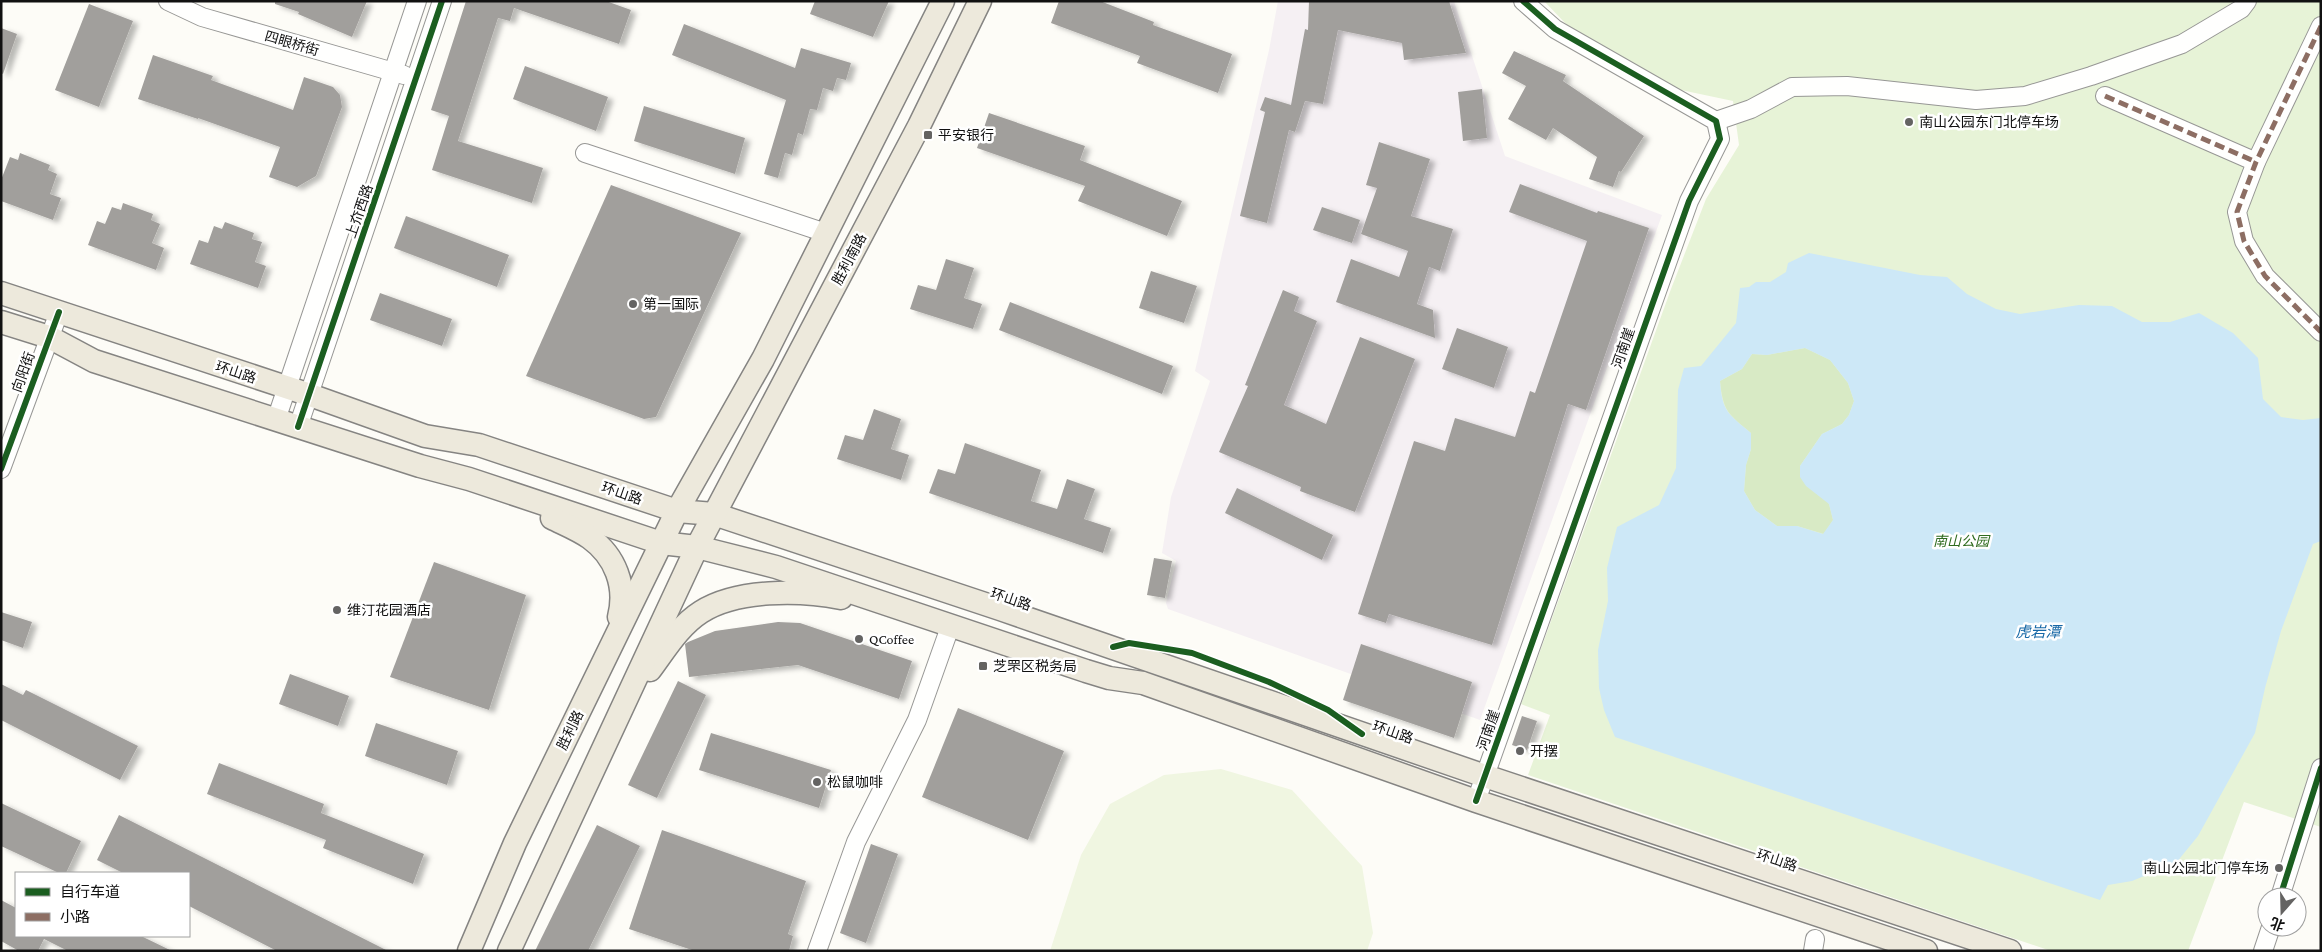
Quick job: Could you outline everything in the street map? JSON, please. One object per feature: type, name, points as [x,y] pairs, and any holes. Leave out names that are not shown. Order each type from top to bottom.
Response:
[{"type":"main road","points":[[677,511],[762,358],[943,1]]},
{"type":"main road","name":"胜利南路","points":[[714,514],[918,126],[980,1]]},
{"type":"main road","name":"环山路","points":[[1,293],[310,395],[425,436],[479,445],[677,511],[714,514],[1095,641],[1485,776],[2010,951]]},
{"type":"main road","points":[[1,322],[49,337],[94,361],[420,466],[489,485],[661,543],[696,547],[776,567],[1086,671],[1109,678],[1143,683],[1476,802],[1926,951]]},
{"type":"main road","points":[[489,485],[590,538],[609,556],[619,576],[623,591],[621,612],[613,642]]},
{"type":"main road","name":"胜利路","points":[[469,951],[515,843],[677,511]]},
{"type":"main road","points":[[509,951],[696,547],[714,514]]},
{"type":"main road","points":[[620,711],[676,635],[701,612],[732,598],[788,594],[837,597],[902,610]]},
{"type":"main road","points":[[1086,671],[1095,641]]},
{"type":"street","name":"四眼桥街","points":[[168,1],[202,17],[417,79]]},
{"type":"street","name":"上夼西路","points":[[276,420],[417,1]]},
{"type":"street","name":"上夼西路","points":[[298,427],[442,1]]},
{"type":"street","points":[[1523,1],[1555,29],[1716,121],[1752,109],[1792,87],[1847,86],[1976,100],[2025,96],[2182,44],[2241,9],[2247,1]]},
{"type":"street","points":[[2321,26],[2256,162],[2237,212],[2244,241],[2265,276],[2321,332]]},
{"type":"street","points":[[2105,96],[2256,162]]},
{"type":"street","name":"河南崖","points":[[1476,802],[1689,201],[1720,139],[1716,121]]},
{"type":"street","points":[[585,153],[826,233]]},
{"type":"street","name":"向阳街","points":[[1,469],[59,312]]},
{"type":"street","points":[[817,951],[856,842],[917,720],[950,626]]},
{"type":"street","points":[[2283,887],[2321,768]]},
{"type":"street","points":[[2263,951],[2267,937]]},
{"type":"shaded area","points":[[1278,1],[1454,1],[1505,156],[1662,215],[1480,720],[1168,609],[1166,603],[1176,561],[1162,553],[1171,497],[1210,381],[1195,371],[1269,50]]},
{"type":"green space","name":"南山公园","points":[[1544,1],[2321,1],[2321,827],[2244,802],[2188,951],[2051,951],[1528,775],[1550,715],[1521,704],[1671,289],[1706,199],[1739,145],[1733,101],[1681,90],[1567,25]]},
{"type":"green space","points":[[1805,348],[1830,360],[1848,383],[1854,401],[1849,415],[1842,424],[1822,434],[1800,466],[1829,504],[1833,520],[1824,534],[1797,526],[1777,526],[1755,510],[1744,491],[1746,465],[1751,449],[1751,433],[1732,416],[1725,406],[1720,381],[1742,369],[1752,354],[1767,355]]},
{"type":"green space","points":[[1221,769],[1292,790],[1362,866],[1373,933],[1367,951],[1050,951],[1081,855],[1110,804],[1164,775]]},
{"type":"water","name":"虎岩潭","points":[[1809,253],[1920,275],[1947,277],[1967,294],[1996,309],[2020,314],[2079,305],[2112,306],[2142,322],[2170,322],[2199,313],[2233,333],[2258,358],[2263,399],[2281,417],[2303,420],[2321,418],[2321,541],[2313,544],[2281,631],[2255,733],[2198,836],[2176,863],[2132,881],[2108,885],[2100,900],[1615,737],[1604,710],[1599,688],[1598,650],[1608,601],[1607,568],[1617,527],[1659,505],[1676,468],[1678,390],[1684,368],[1701,366],[1736,323],[1740,288],[1749,287],[1756,282],[1770,282],[1786,272],[1788,263]],"holes":[[[1805,348],[1830,360],[1848,383],[1854,401],[1849,415],[1842,424],[1822,434],[1800,466],[1800,477],[1806,486],[1829,504],[1833,520],[1823,534],[1797,526],[1777,526],[1755,510],[1744,491],[1746,465],[1751,449],[1751,433],[1732,416],[1725,406],[1722,399],[1720,381],[1742,369],[1752,354],[1767,355]]]},
{"type":"building","points":[[275,1],[367,1],[352,37],[298,14],[299,12],[275,4]]},
{"type":"building","points":[[466,1],[606,1],[631,10],[619,44],[514,8],[510,21],[498,18],[458,141],[543,168],[532,203],[432,170],[449,116],[431,110]]},
{"type":"building","points":[[815,1],[889,1],[873,37],[810,14]]},
{"type":"building","points":[[1059,1],[1100,1],[1154,22],[1153,25],[1232,54],[1218,93],[1137,63],[1140,56],[1051,23]]},
{"type":"building","points":[[1309,1],[1449,1],[1466,53],[1404,60],[1402,43],[1338,30],[1323,104],[1305,101],[1295,132],[1289,130],[1267,223],[1240,216],[1265,112],[1260,110],[1265,97],[1291,105],[1305,29],[1308,30]]},
{"type":"building","points":[[89,4],[133,21],[99,107],[55,90]]},
{"type":"building","points":[[684,24],[795,68],[801,48],[851,63],[846,80],[837,78],[833,91],[823,88],[817,110],[810,109],[803,135],[798,133],[792,155],[785,153],[778,178],[764,174],[786,100],[672,55]]},
{"type":"building","points":[[1,28],[17,34],[3,74],[1,73]]},
{"type":"building","points":[[1514,51],[1566,75],[1563,81],[1644,136],[1621,172],[1619,171],[1613,187],[1589,179],[1597,157],[1553,128],[1546,140],[1508,119],[1526,86],[1502,73]]},
{"type":"building","points":[[153,55],[213,76],[211,80],[293,110],[304,77],[333,87],[340,95],[342,107],[316,176],[297,187],[269,177],[280,147],[138,99]]},
{"type":"building","points":[[525,66],[608,97],[596,131],[513,99]]},
{"type":"building","points":[[1482,89],[1487,138],[1463,141],[1458,92]]},
{"type":"building","points":[[644,106],[745,138],[735,174],[634,141]]},
{"type":"building","points":[[989,113],[1085,146],[1080,160],[1182,201],[1167,236],[1078,201],[1085,186],[977,148]]},
{"type":"building","points":[[1379,142],[1430,159],[1411,216],[1453,229],[1440,271],[1429,267],[1417,304],[1433,310],[1435,338],[1336,302],[1351,259],[1399,277],[1408,251],[1361,234],[1377,188],[1366,185]]},
{"type":"building","points":[[20,153],[50,165],[48,170],[57,174],[50,194],[61,198],[53,220],[1,201],[1,180],[10,157],[18,160]]},
{"type":"building","points":[[1520,184],[1597,213],[1598,211],[1649,228],[1586,410],[1568,404],[1492,645],[1389,614],[1386,623],[1358,614],[1414,441],[1445,451],[1455,418],[1515,437],[1530,391],[1535,393],[1587,241],[1509,212]]},
{"type":"building","name":"第一国际","points":[[611,185],[741,233],[656,417],[644,419],[526,376]]},
{"type":"building","points":[[123,203],[153,214],[151,220],[160,224],[152,243],[164,248],[156,270],[88,245],[97,221],[105,224],[112,207],[121,210]]},
{"type":"building","points":[[1322,207],[1360,220],[1352,243],[1313,230]]},
{"type":"building","points":[[406,216],[509,255],[497,287],[394,248]]},
{"type":"building","points":[[225,222],[254,233],[252,239],[262,242],[255,262],[266,266],[258,288],[190,264],[199,240],[208,243],[214,226],[222,229]]},
{"type":"building","points":[[946,259],[974,268],[964,298],[982,304],[973,329],[910,309],[918,285],[936,290]]},
{"type":"building","points":[[1151,271],[1197,286],[1184,323],[1139,308]]},
{"type":"building","points":[[1283,290],[1299,297],[1294,311],[1317,321],[1284,405],[1326,424],[1360,337],[1415,359],[1355,512],[1300,491],[1301,487],[1219,452],[1248,386],[1245,385]]},
{"type":"building","points":[[380,293],[452,319],[442,346],[370,320]]},
{"type":"building","points":[[1010,302],[1173,366],[1162,394],[999,330]]},
{"type":"building","points":[[1457,328],[1508,347],[1494,388],[1442,369]]},
{"type":"building","points":[[874,409],[901,419],[891,449],[909,455],[901,480],[837,459],[845,435],[863,440]]},
{"type":"building","points":[[965,443],[1041,470],[1031,501],[1057,509],[1067,479],[1095,489],[1084,519],[1111,528],[1103,553],[929,493],[938,469],[955,474]]},
{"type":"building","points":[[1237,488],[1333,535],[1322,560],[1225,513]]},
{"type":"building","points":[[1154,558],[1172,561],[1165,598],[1147,595]]},
{"type":"building","points":[[434,562],[526,595],[489,710],[390,677]]},
{"type":"building","points":[[1,612],[32,622],[23,648],[1,640]]},
{"type":"building","points":[[778,622],[800,623],[912,661],[899,699],[798,665],[689,677],[685,644],[688,642],[715,631]]},
{"type":"building","points":[[1361,644],[1472,682],[1454,738],[1343,700]]},
{"type":"building","points":[[290,674],[349,696],[338,726],[279,704]]},
{"type":"building","points":[[678,681],[706,695],[657,798],[628,785]]},
{"type":"building","points":[[1,684],[23,695],[26,690],[138,746],[120,780],[1,720]]},
{"type":"building","points":[[958,708],[1064,751],[1028,840],[922,797]]},
{"type":"building","points":[[1522,716],[1537,721],[1527,750],[1512,745]]},
{"type":"building","points":[[376,723],[458,751],[447,785],[365,756]]},
{"type":"building","points":[[711,733],[831,770],[819,808],[699,770]]},
{"type":"building","points":[[219,763],[324,804],[321,813],[424,854],[413,884],[323,848],[326,840],[207,794]]},
{"type":"building","points":[[1,803],[81,841],[66,872],[57,872],[1,846]]},
{"type":"building","points":[[119,815],[388,951],[277,951],[190,907],[190,872],[121,872],[97,860]]},
{"type":"building","points":[[597,825],[640,846],[588,951],[535,951]]},
{"type":"building","points":[[662,830],[806,881],[788,934],[793,936],[789,951],[695,951],[629,929]]},
{"type":"building","points":[[871,844],[898,854],[866,943],[840,933]]},
{"type":"building","points":[[1,900],[15,907],[15,937],[143,937],[172,951],[68,951],[44,939],[38,951],[19,951],[1,941]]},
{"type":"marked path","points":[[2321,26],[2256,162],[2237,212],[2244,241],[2265,276],[2321,332]]},
{"type":"marked path","points":[[2105,96],[2256,162]]},
{"type":"cycle path","points":[[298,427],[442,1]]},
{"type":"cycle path","points":[[1476,801],[1689,201],[1720,139],[1716,121],[1555,29],[1523,1]]},
{"type":"cycle path","points":[[1,469],[59,312]]},
{"type":"cycle path","points":[[1113,647],[1129,643],[1192,653],[1269,682],[1328,710],[1362,734]]},
{"type":"cycle path","points":[[2283,887],[2321,768]]},
{"type":"place","name":"南山公园东门北停车场","points":[[1909,122]]},
{"type":"place","name":"平安银行","points":[[928,135]]},
{"type":"place","name":"第一国际","points":[[633,304]]},
{"type":"place","name":"维汀花园酒店","points":[[337,610]]},
{"type":"place","name":"QCoffee","points":[[859,639]]},
{"type":"place","name":"芝罘区税务局","points":[[983,666]]},
{"type":"place","name":"开摆","points":[[1520,751]]},
{"type":"place","name":"松鼠咖啡","points":[[817,782]]},
{"type":"place","name":"南山公园北门停车场","points":[[2279,868]]}]
